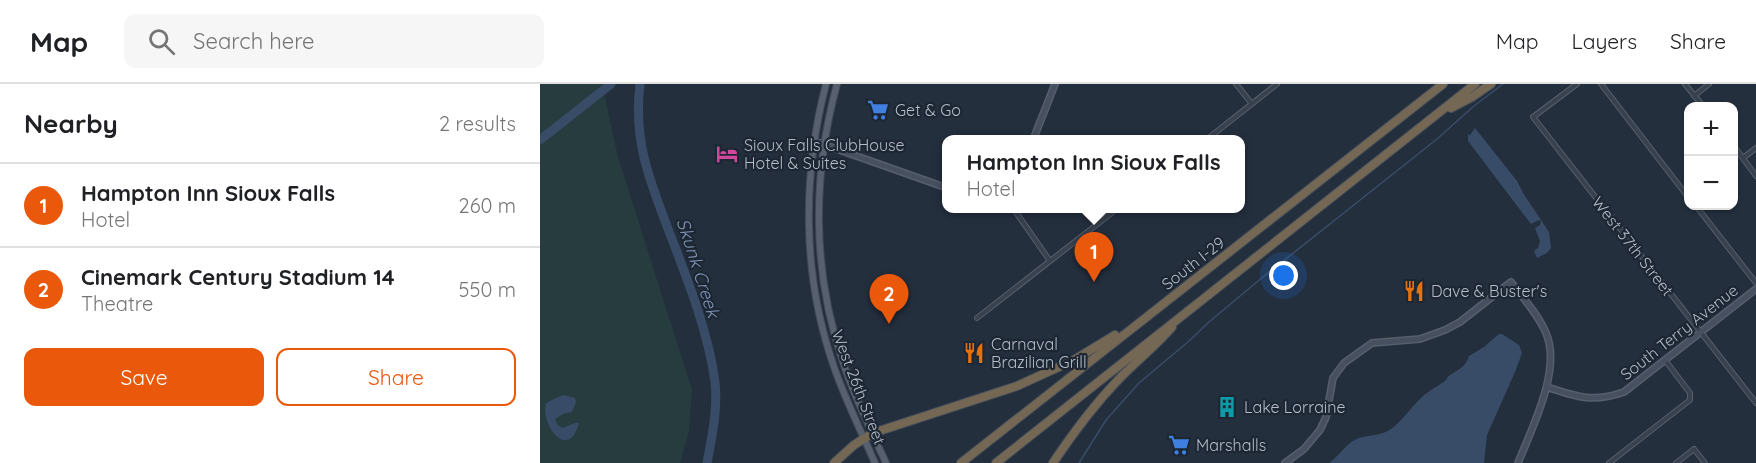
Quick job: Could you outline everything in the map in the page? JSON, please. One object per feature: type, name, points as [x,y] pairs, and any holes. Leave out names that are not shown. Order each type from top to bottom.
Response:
[{"type":"highway","name":"South I-29","points":[[961,463],[1443,84]]},
{"type":"highway","name":"South I-29","points":[[996,463],[1475,84]]},
{"type":"highway","points":[[1434,117],[1491,84]]},
{"type":"highway","points":[[834,463],[847,450],[873,433],[1034,380],[1096,348],[1154,310]]},
{"type":"highway","points":[[1053,463],[1098,402],[1161,340],[1183,314]]},
{"type":"main road","name":"West 26th Street","points":[[826,84],[814,141],[809,184],[808,230],[816,296],[834,367],[874,463]]},
{"type":"main road","name":"West 26th Street","points":[[837,84],[823,144],[818,207],[819,250],[834,335],[843,364],[886,463]]},
{"type":"street","points":[[1035,135],[1056,84]]},
{"type":"street","points":[[1236,84],[1252,104]]},
{"type":"street","points":[[1212,135],[1278,84]]},
{"type":"street","name":"West 37th Street","points":[[1577,84],[1533,117],[1756,403]]},
{"type":"street","points":[[1600,84],[1684,190]]},
{"type":"street","points":[[1685,84],[1699,102]]},
{"type":"street","points":[[1694,96],[1709,84]]},
{"type":"street","points":[[814,141],[942,186]]},
{"type":"street","points":[[1743,158],[1756,148]]},
{"type":"street","points":[[1738,151],[1756,176]]},
{"type":"street","points":[[1698,210],[1756,283]]},
{"type":"street","points":[[1016,213],[1050,261]]},
{"type":"street","points":[[977,318],[1112,213]]},
{"type":"street","points":[[1285,463],[1304,449],[1320,430],[1328,408],[1333,378],[1344,363],[1372,343],[1420,339],[1438,333],[1460,322],[1511,282],[1541,323],[1551,348],[1547,387],[1518,463]]},
{"type":"street","name":"South Terry Avenue","points":[[1547,387],[1588,399],[1603,398],[1624,392],[1756,289]]},
{"type":"street","points":[[1610,463],[1686,404],[1690,398],[1690,393],[1665,360]]},
{"type":"street","points":[[1676,463],[1694,449],[1706,463]]},
{"type":"green space","points":[[540,84],[602,84],[618,157],[692,390],[689,431],[680,463],[540,463]]},
{"type":"water","points":[[1475,128],[1517,181],[1549,232],[1551,248],[1547,253],[1537,258],[1534,251],[1538,248],[1540,241],[1535,228],[1540,225],[1541,221],[1531,224],[1468,141],[1468,134],[1470,135]]},
{"type":"water","name":"Lake Lorraine","points":[[1499,334],[1519,345],[1522,353],[1487,435],[1484,463],[1329,463],[1353,441],[1384,433],[1393,428],[1417,402],[1464,365],[1469,356]]},
{"type":"water","points":[[563,395],[575,398],[576,402],[572,412],[555,419],[557,424],[562,428],[579,423],[568,440],[562,440],[556,436],[547,421],[545,412],[546,404]]},
{"type":"waterway","points":[[540,140],[611,84]]},
{"type":"waterway","name":"Skunk Creek","points":[[640,84],[639,124],[645,161],[697,306],[712,363],[716,402],[707,463]]},
{"type":"waterway","points":[[1079,463],[1106,420],[1139,383],[1258,281],[1503,84]]},
{"type":"place","name":"Get & Go","points":[[878,110]]},
{"type":"place","name":"Sioux Falls ClubHouse Hotel & Suites","points":[[727,154]]},
{"type":"place","name":"Hampton Inn Sioux Falls","points":[[1094,282]]},
{"type":"place","name":"Dave & Buster's","points":[[1414,291]]},
{"type":"place","name":"Cinemark Century Stadium 14","points":[[889,324]]},
{"type":"place","name":"Carnaval Brazilian Grill","points":[[974,353]]},
{"type":"place","name":"Lake Lorraine","points":[[1227,407]]},
{"type":"place","name":"Marshalls","points":[[1179,445]]}]
